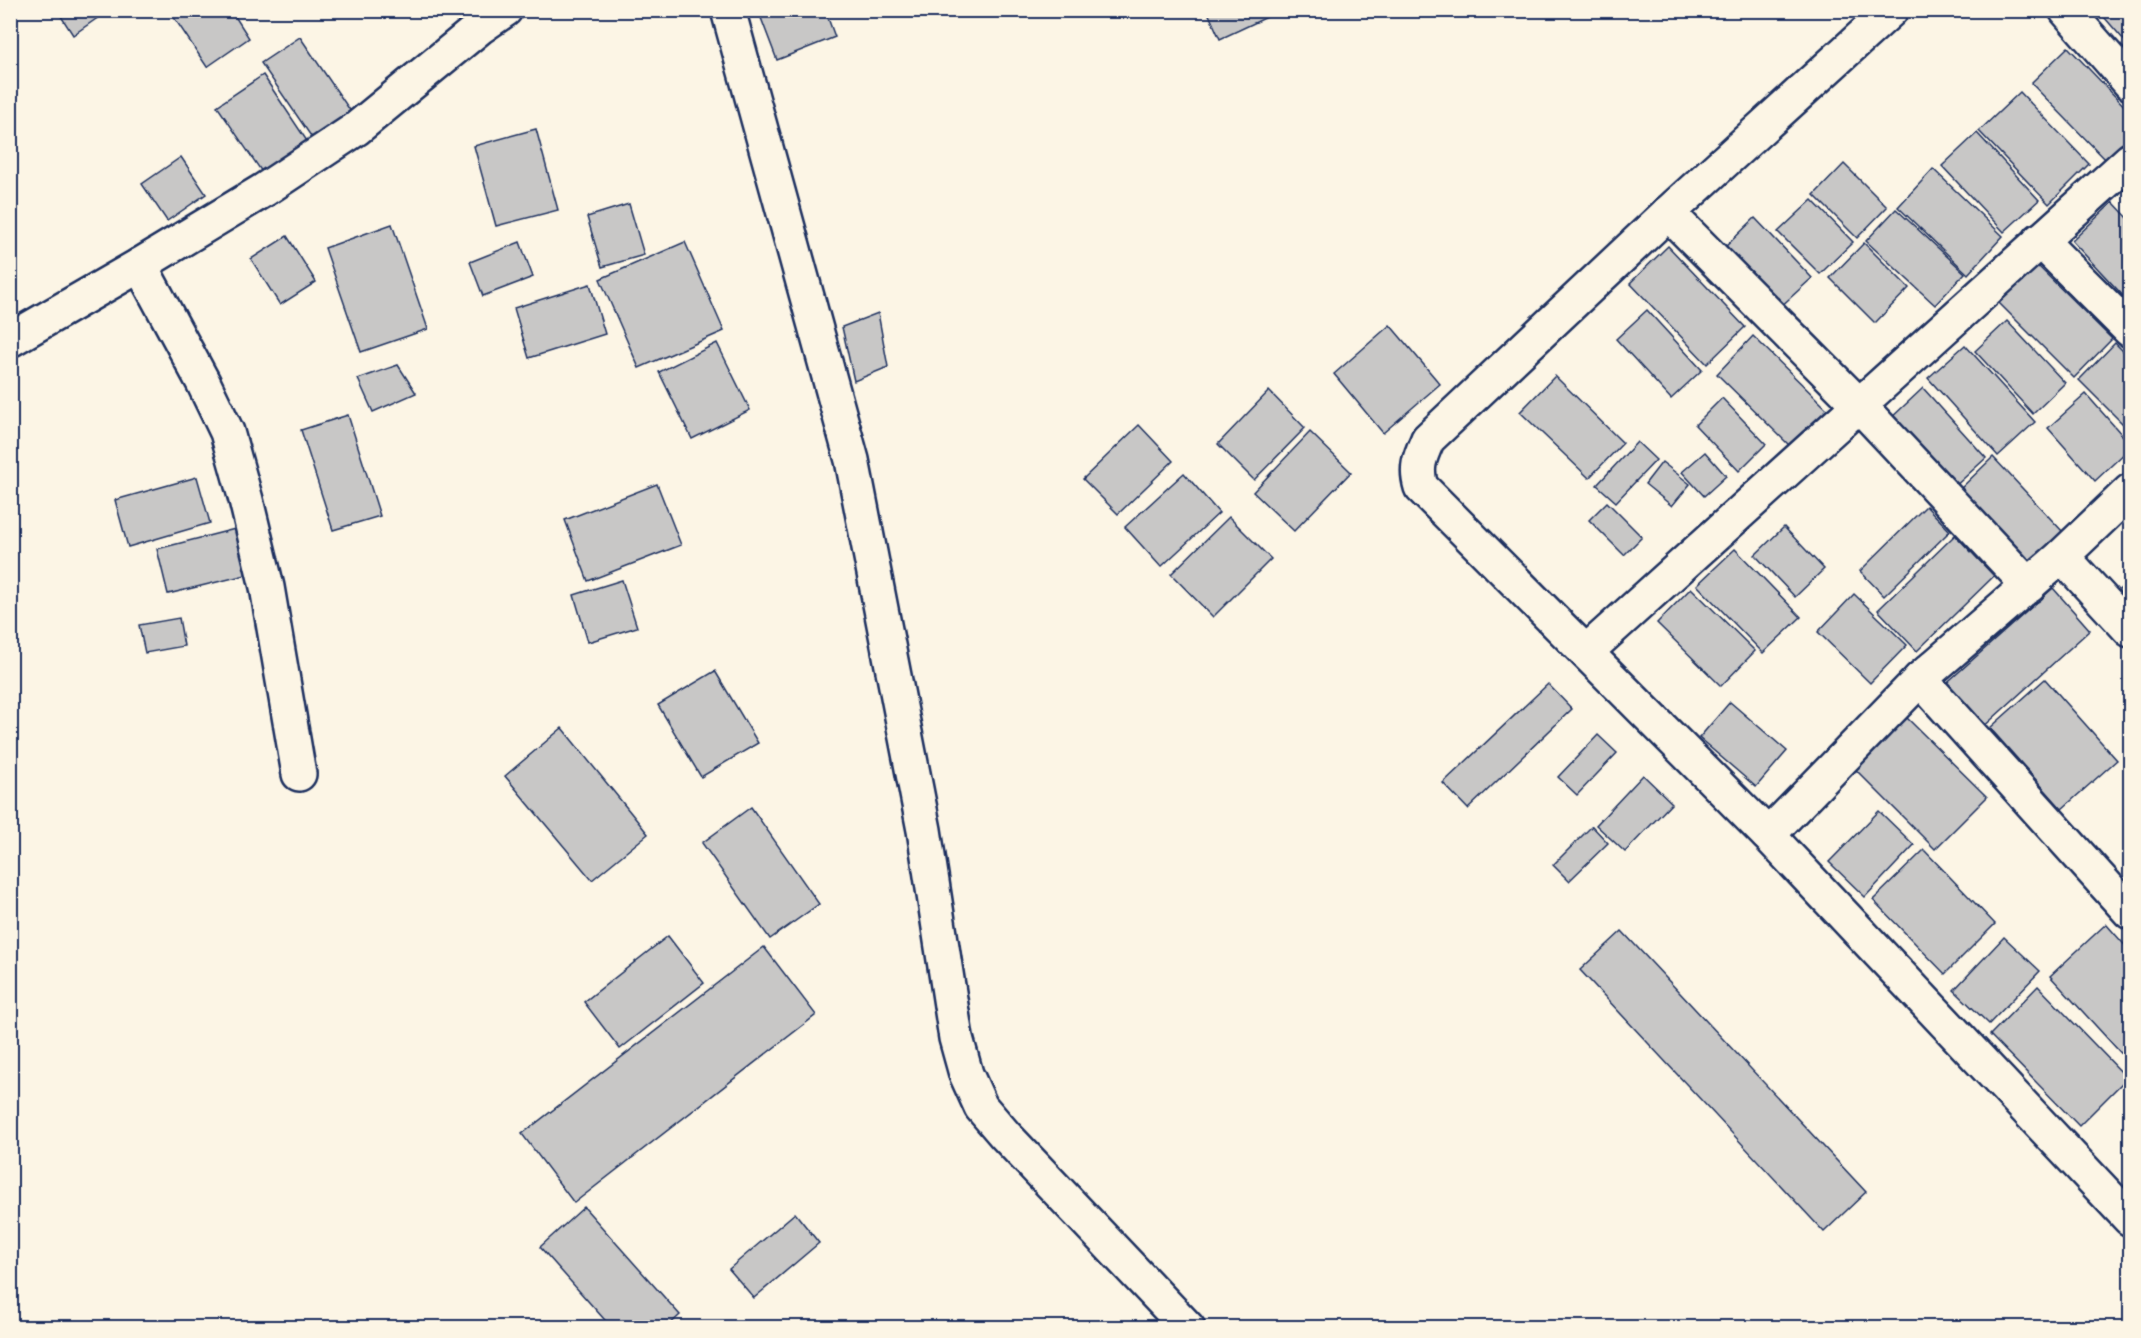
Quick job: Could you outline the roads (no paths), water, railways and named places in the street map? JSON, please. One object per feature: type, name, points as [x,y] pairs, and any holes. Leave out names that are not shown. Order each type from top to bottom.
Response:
[{"type":"street","points":[[10,339],[140,265],[264,190],[356,129],[479,28],[505,10]]},
{"type":"street","points":[[728,10],[852,460],[924,830],[956,1038],[966,1074],[981,1107],[1005,1135],[1188,1328]]},
{"type":"street","points":[[1891,10],[1668,213],[1428,439],[1420,455],[1417,473],[1421,487],[1768,835],[2130,1219]]},
{"type":"street","points":[[2066,10],[2130,83]]},
{"type":"street","points":[[1586,652],[2130,160]]},
{"type":"street","points":[[1668,213],[1859,405],[2029,586]]},
{"type":"street","points":[[2040,240],[2130,330]]},
{"type":"street","points":[[140,265],[203,382],[227,432],[267,586],[299,774]]},
{"type":"street","points":[[1768,835],[1920,680],[2029,586],[2130,492]]},
{"type":"street","points":[[2062,556],[2130,630]]},
{"type":"street","points":[[1920,680],[2130,912]]}]
